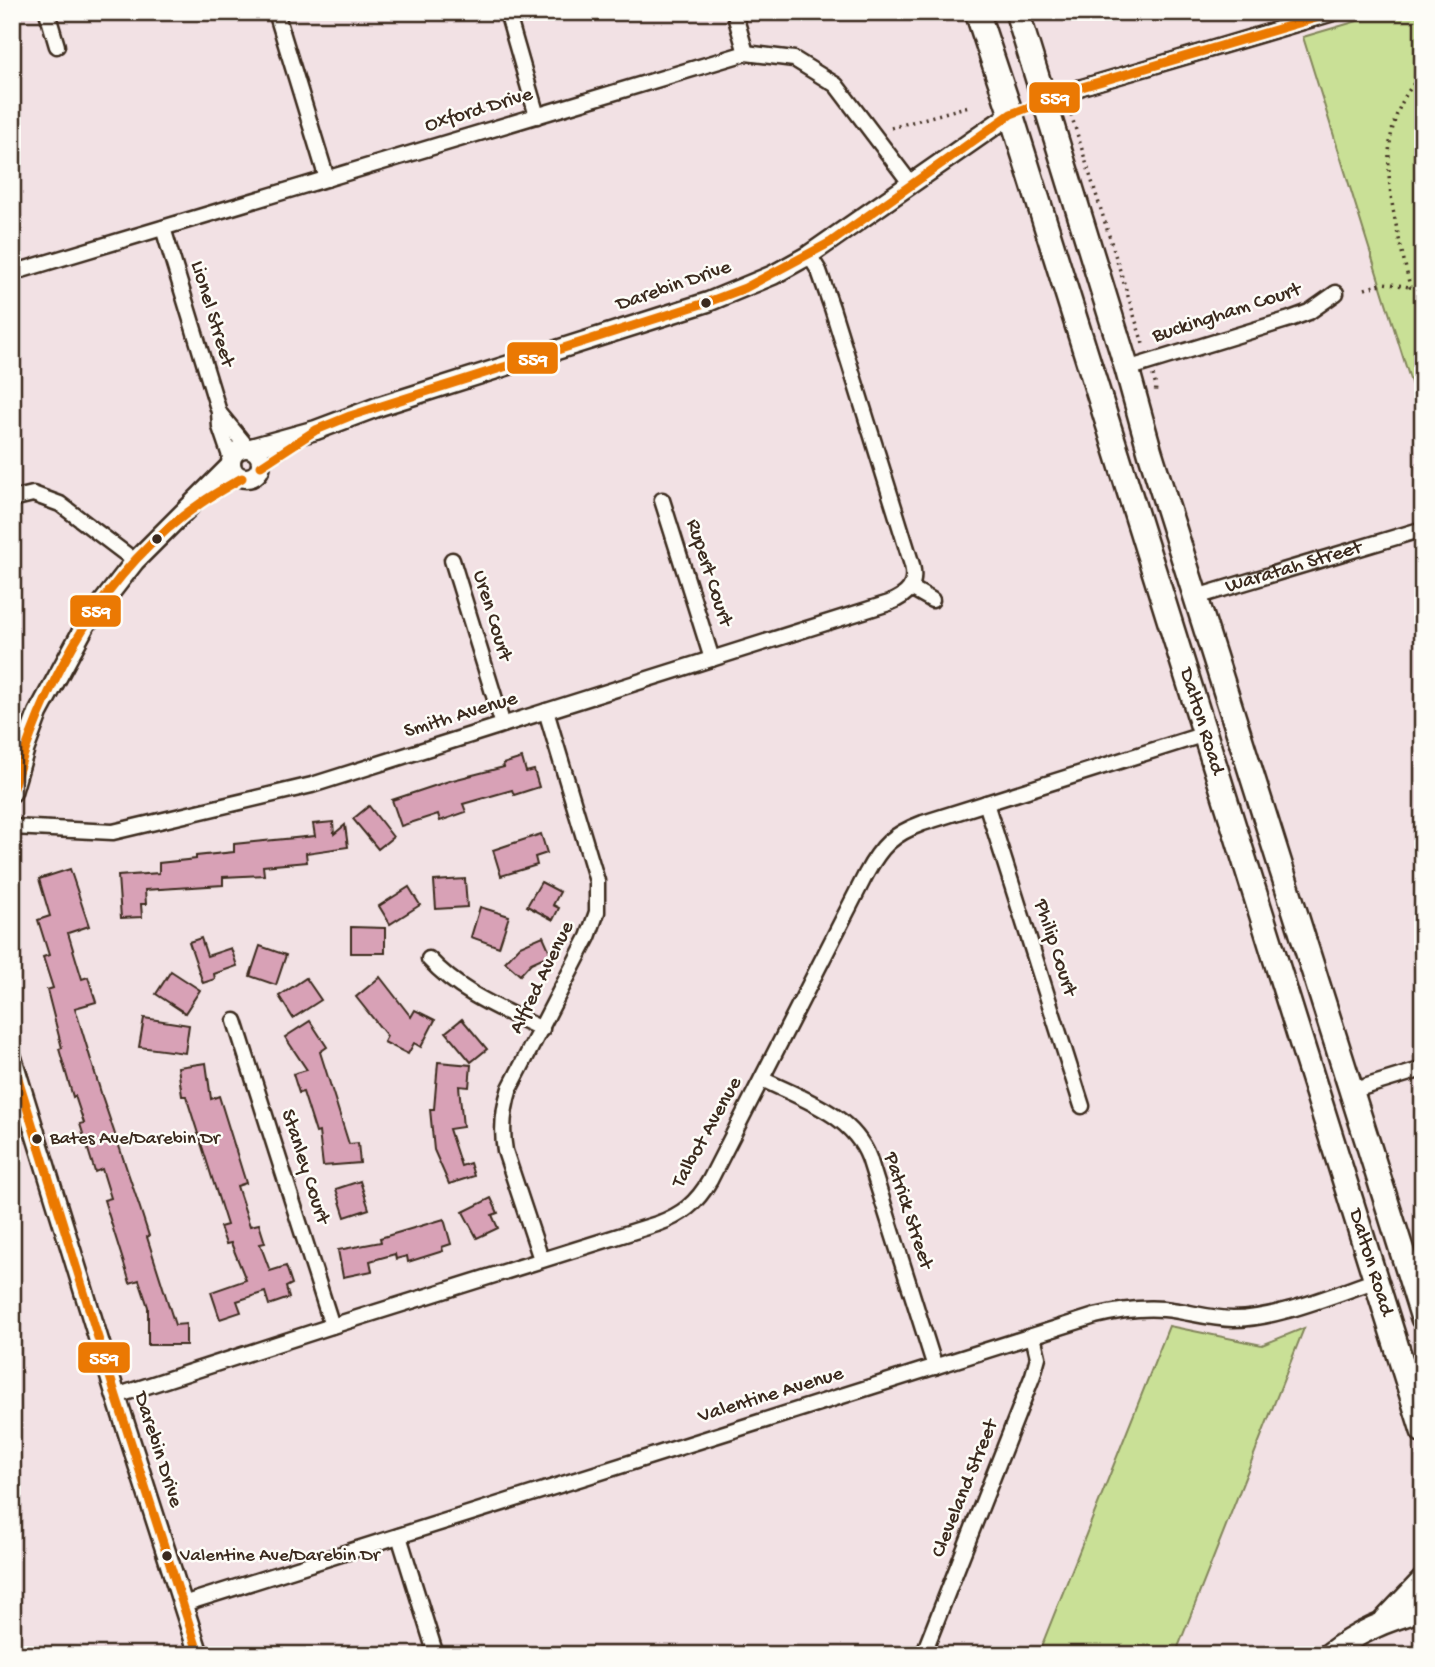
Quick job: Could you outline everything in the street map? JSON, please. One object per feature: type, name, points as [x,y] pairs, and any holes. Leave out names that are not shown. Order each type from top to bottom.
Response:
[{"type":"main road","name":"Dalton Road","points":[[977,12],[1423,1431]]},
{"type":"main road","name":"Dalton Road","points":[[1017,12],[1055,97],[1138,365],[1150,452],[1423,1318]]},
{"type":"main road","points":[[1011,114],[1055,97]]},
{"type":"main road","name":"Waratah Street","points":[[1166,607],[1196,597]]},
{"type":"main road","points":[[1384,1621],[1423,1580]]},
{"type":"main road","points":[[1328,1655],[1364,1630],[1384,1621],[1423,1610]]},
{"type":"street","points":[[47,12],[57,46]]},
{"type":"street","points":[[276,12],[327,179]]},
{"type":"street","points":[[507,12],[537,116]]},
{"type":"street","points":[[734,12],[746,53]]},
{"type":"street","points":[[1055,97],[1337,12]]},
{"type":"street","name":"Oxford Drive","points":[[12,273],[746,53],[794,59],[836,85],[911,184]]},
{"type":"street","name":"Darebin Drive","points":[[249,448],[316,430],[380,406],[708,302],[773,275],[809,256],[1011,114]]},
{"type":"street","name":"Lionel Street","points":[[163,228],[219,412],[220,427],[235,467]]},
{"type":"street","points":[[809,256],[819,271],[832,308],[912,565],[914,574],[911,588],[932,600]]},
{"type":"street","name":"Buckingham Court","points":[[1138,365],[1290,319],[1309,312],[1336,293]]},
{"type":"street","name":"Lionel Street","points":[[219,412],[249,448]]},
{"type":"street","name":"Darebin Drive","points":[[261,466],[316,430]]},
{"type":"street","points":[[12,792],[25,748],[56,677],[86,624],[135,561],[177,520],[224,487],[235,467],[237,450],[249,448],[261,457],[261,466],[254,476],[235,467]]},
{"type":"street","points":[[12,499],[33,494],[60,504],[135,561]]},
{"type":"street","name":"Rupert Court","points":[[662,500],[712,659]]},
{"type":"street","name":"Waratah Street","points":[[1196,597],[1423,529]]},
{"type":"street","name":"Uren Court","points":[[452,560],[503,725]]},
{"type":"street","name":"Smith Avenue","points":[[12,827],[90,832],[124,830],[312,785],[889,603],[907,594],[911,588]]},
{"type":"street","name":"Alfred Avenue","points":[[541,1259],[505,1151],[502,1123],[510,1088],[588,937],[597,912],[598,898],[591,857],[546,711]]},
{"type":"street","name":"Talbot Avenue","points":[[116,1396],[673,1218],[690,1207],[710,1180],[866,874],[884,845],[907,829],[1205,734]]},
{"type":"street","name":"Philip Court","points":[[986,803],[1082,1106]]},
{"type":"street","points":[[429,959],[464,991],[542,1030]]},
{"type":"street","name":"Stanley Court","points":[[235,1021],[332,1326]]},
{"type":"street","name":"Darebin Drive","points":[[12,1058],[19,1107],[199,1655]]},
{"type":"street","points":[[1351,1091],[1423,1069]]},
{"type":"street","name":"Patrick Street","points":[[762,1079],[841,1121],[860,1139],[869,1158],[935,1367]]},
{"type":"street","name":"Valentine Avenue","points":[[183,1604],[1121,1309],[1166,1309],[1216,1318],[1250,1318],[1377,1280]]},
{"type":"street","name":"Cleveland Street","points":[[923,1655],[1033,1375],[1038,1357],[1034,1336]]},
{"type":"street","points":[[399,1536],[436,1655]]},
{"type":"path","points":[[1410,287],[1391,203],[1389,150],[1395,121],[1407,94],[1423,72]]},
{"type":"path","points":[[1055,97],[1138,365]]},
{"type":"path","points":[[891,128],[969,106]]},
{"type":"path","points":[[1365,289],[1384,284],[1423,289]]},
{"type":"green space","points":[[1388,12],[1423,12],[1423,421],[1303,37]]},
{"type":"green space","points":[[1169,1326],[1262,1345],[1304,1328],[1175,1655],[1038,1655]]},
{"type":"building","points":[[522,758],[526,772],[534,770],[539,787],[514,795],[512,790],[463,804],[466,812],[440,821],[438,814],[401,826],[392,800],[449,781],[504,767],[503,764]]},
{"type":"building","points":[[369,806],[393,837],[378,849],[353,819]]},
{"type":"building","points":[[333,822],[334,834],[345,825],[348,847],[306,853],[307,862],[263,866],[264,875],[223,877],[223,885],[145,890],[146,904],[141,904],[142,917],[121,918],[118,876],[159,873],[159,863],[234,852],[234,844],[315,836],[313,824]]},
{"type":"building","points":[[541,834],[547,853],[535,857],[537,865],[501,876],[493,850]]},
{"type":"building","points":[[70,869],[89,926],[68,933],[82,979],[88,977],[96,1002],[75,1008],[175,1325],[186,1324],[186,1345],[148,1345],[148,1307],[139,1280],[130,1283],[104,1200],[111,1198],[102,1169],[95,1172],[80,1124],[84,1123],[59,1049],[62,1048],[47,990],[53,988],[43,957],[49,955],[38,920],[50,916],[39,879]]},
{"type":"building","points":[[465,879],[467,907],[436,909],[434,881]]},
{"type":"building","points":[[541,882],[560,892],[553,905],[559,908],[553,920],[527,906]]},
{"type":"building","points":[[409,887],[420,905],[390,924],[379,906]]},
{"type":"building","points":[[480,907],[509,916],[499,947],[471,937]]},
{"type":"building","points":[[351,927],[385,928],[385,953],[351,953]]},
{"type":"building","points":[[543,936],[551,954],[531,963],[520,975],[505,962],[520,946]]},
{"type":"building","points":[[201,938],[207,956],[231,948],[237,966],[214,974],[215,979],[203,983],[189,942]]},
{"type":"building","points":[[260,946],[286,955],[276,985],[250,976]]},
{"type":"building","points":[[171,971],[200,990],[185,1013],[156,994]]},
{"type":"building","points":[[380,977],[411,1017],[415,1010],[435,1020],[421,1047],[414,1043],[408,1054],[384,1042],[387,1036],[356,997]]},
{"type":"building","points":[[306,978],[321,1000],[293,1018],[279,996]]},
{"type":"building","points":[[144,1018],[189,1025],[185,1053],[139,1047]]},
{"type":"building","points":[[462,1019],[487,1049],[471,1062],[446,1032]]},
{"type":"building","points":[[310,1021],[327,1047],[320,1052],[349,1144],[358,1143],[360,1163],[323,1166],[319,1132],[316,1133],[303,1092],[299,1093],[293,1074],[307,1070],[285,1037]]},
{"type":"building","points":[[438,1062],[471,1065],[469,1087],[459,1086],[463,1127],[449,1129],[461,1166],[470,1163],[474,1176],[449,1184],[434,1150],[430,1109],[434,1109]]},
{"type":"building","points":[[206,1063],[211,1099],[219,1096],[246,1183],[237,1186],[250,1226],[259,1224],[265,1243],[260,1244],[270,1271],[286,1266],[292,1284],[286,1287],[289,1298],[269,1305],[265,1292],[237,1301],[241,1312],[220,1319],[211,1292],[246,1280],[231,1243],[226,1244],[220,1227],[227,1225],[186,1096],[182,1096],[178,1067]]},
{"type":"building","points":[[360,1181],[369,1209],[345,1217],[336,1189]]},
{"type":"building","points":[[491,1198],[498,1213],[492,1215],[498,1228],[477,1238],[463,1212]]},
{"type":"building","points":[[444,1219],[451,1244],[442,1247],[443,1251],[408,1262],[407,1256],[396,1259],[395,1254],[370,1261],[372,1271],[343,1277],[338,1250],[381,1242],[380,1238]]},
{"type":"transit line","name":"559","points":[[261,466],[316,430],[350,416],[745,288],[831,242],[1011,114],[1082,87],[1336,12]]},
{"type":"transit line","name":"559","points":[[12,791],[42,709],[60,669],[107,594],[166,530],[201,503],[242,478]]},
{"type":"transit line","name":"559","points":[[12,1059],[199,1655]]},
{"type":"place","name":"Bates Ave/Darebin Dr","points":[[37,1139]]},
{"type":"place","name":"Valentine Ave/Darebin Dr","points":[[167,1556]]}]
